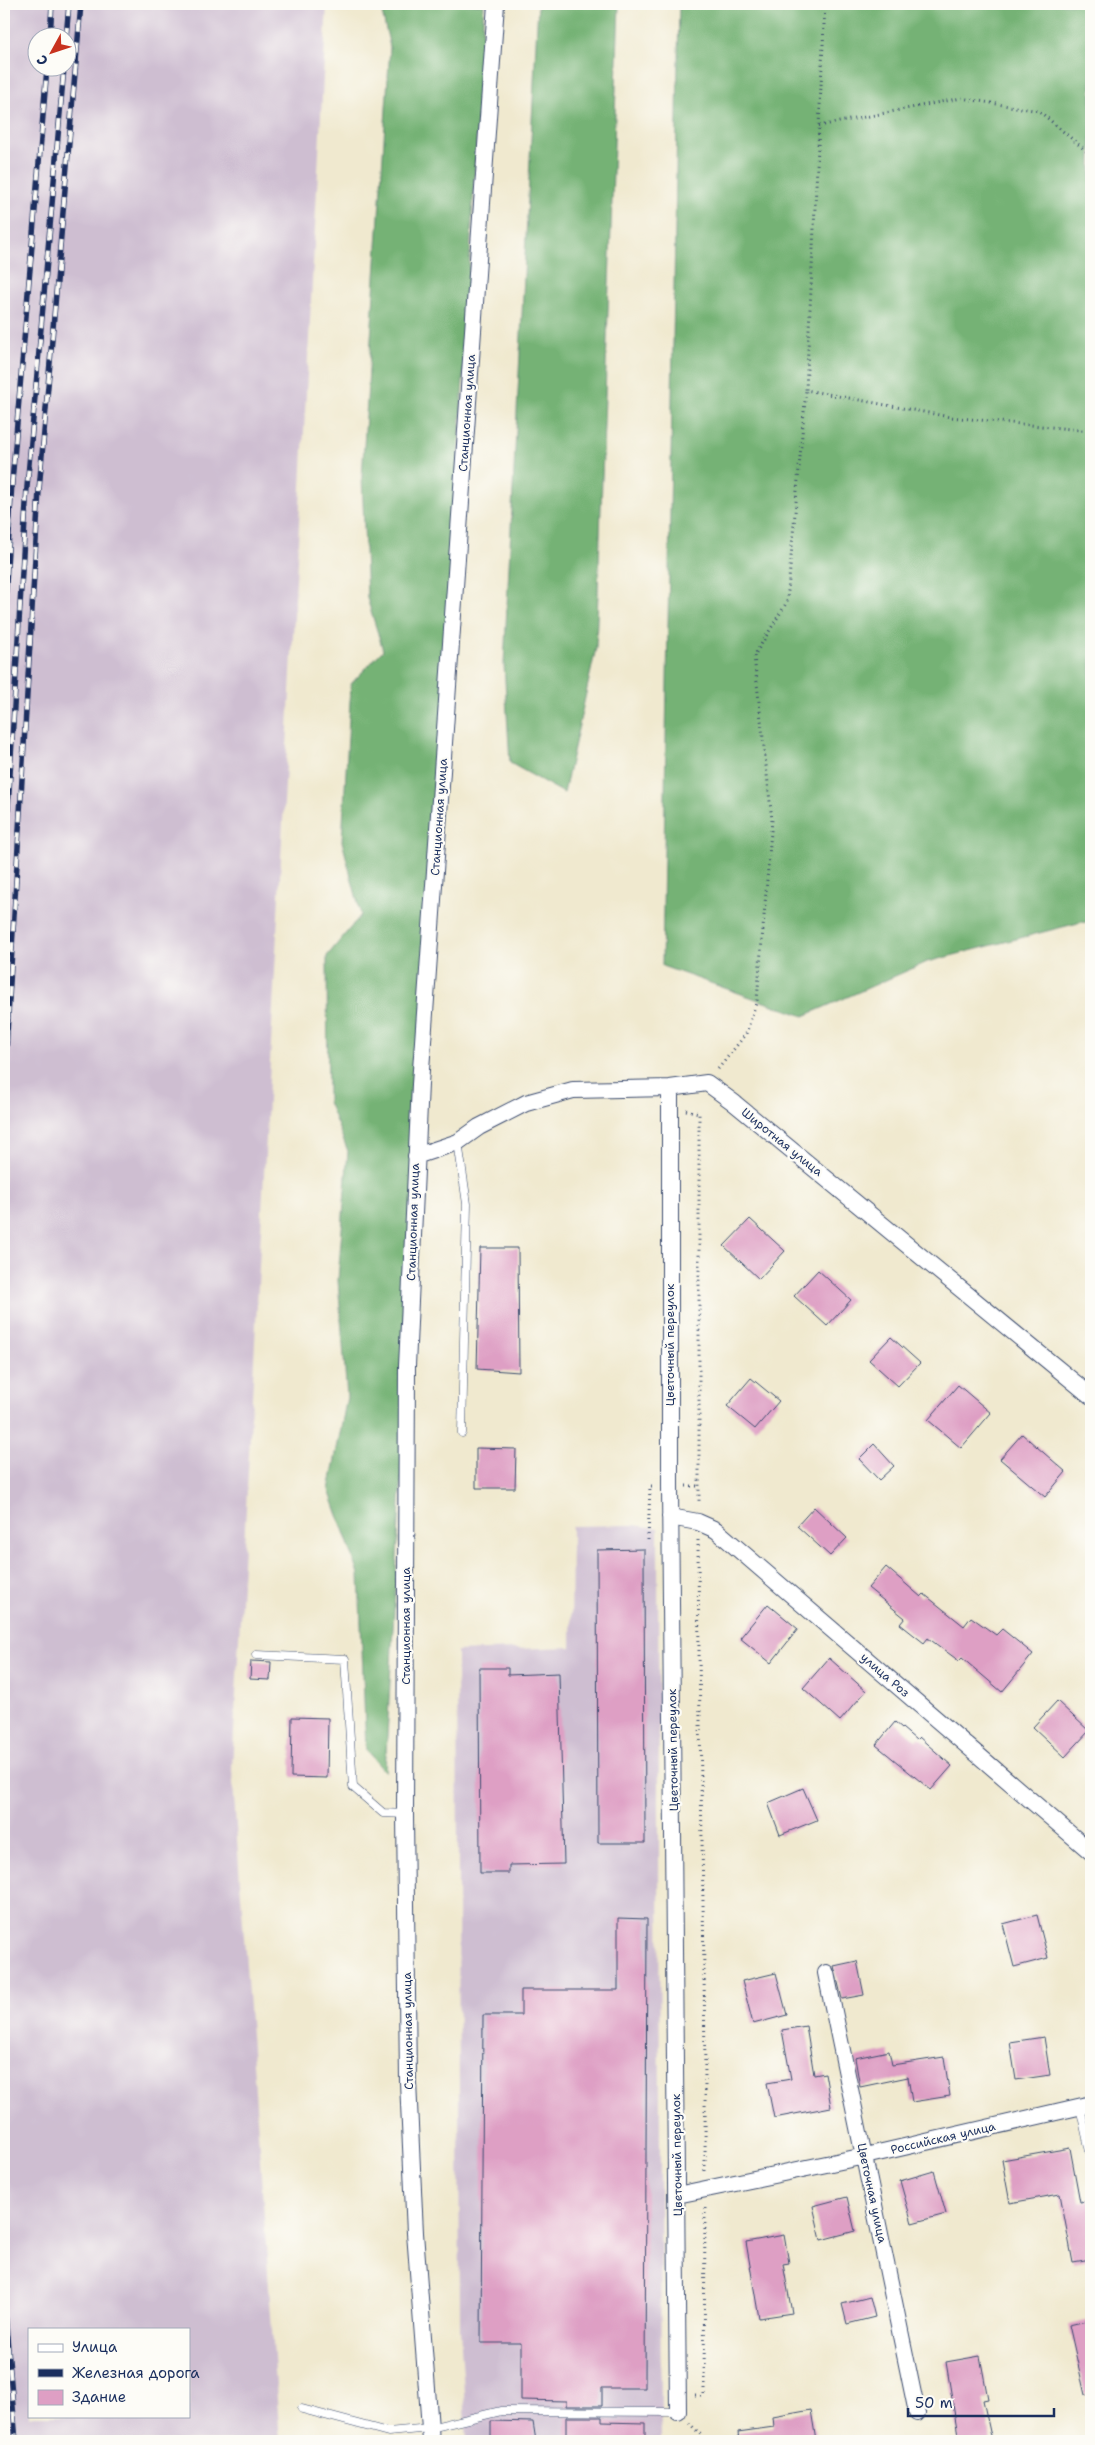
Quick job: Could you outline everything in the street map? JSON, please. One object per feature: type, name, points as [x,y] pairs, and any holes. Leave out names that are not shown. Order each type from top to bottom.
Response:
[{"type":"street","name":"Станционная улица","points":[[430,2435],[415,2233],[408,2082],[405,1814],[407,1366],[416,1156],[496,4]]},
{"type":"street","points":[[416,1156],[458,1142],[479,1127],[526,1104],[573,1090],[670,1088],[707,1084]]},
{"type":"street","name":"Широтная улица","points":[[707,1084],[733,1102],[1091,1396]]},
{"type":"street","name":"Цветочный переулок","points":[[670,1088],[670,1517],[678,2412]]},
{"type":"street","name":"улица Роз","points":[[670,1517],[698,1522],[716,1530],[1091,1852]]},
{"type":"street","name":"Цветочная улица","points":[[826,1973],[917,2413]]},
{"type":"street","name":"Российская улица","points":[[677,2195],[865,2156],[1086,2106]]},
{"type":"lane","points":[[458,1142],[467,1204],[462,1433]]},
{"type":"lane","points":[[256,1655],[345,1659],[353,1787],[383,1813],[405,1814]]},
{"type":"lane","points":[[1086,2106],[1091,2156]]},
{"type":"lane","points":[[302,2410],[388,2432],[430,2435],[501,2411],[678,2412]]},
{"type":"path","points":[[707,1084],[746,1034],[757,1000],[772,820],[754,656],[787,602],[806,390],[826,4]]},
{"type":"path","points":[[819,126],[961,98],[1039,111],[1091,155]]},
{"type":"path","points":[[806,390],[950,418],[1091,431]]},
{"type":"path","points":[[678,2412],[702,2436],[703,2441]]},
{"type":"shaded area","points":[[4,4],[327,4],[232,1769],[280,2441],[4,2441]]},
{"type":"shaded area","points":[[633,1525],[658,1528],[661,2441],[467,2441],[460,2329],[457,1651],[571,1647],[572,1526]]},
{"type":"green space","points":[[380,4],[484,4],[385,1772],[366,1750],[359,1574],[329,1490],[347,1397],[338,1280],[348,1151],[328,1102],[327,956],[361,915],[342,841],[351,684],[383,650],[367,598],[362,477],[390,47]]},
{"type":"green space","points":[[538,4],[619,4],[596,648],[564,793],[510,763],[504,664]]},
{"type":"green space","points":[[679,4],[1091,4],[1091,923],[1082,922],[927,962],[804,1016],[662,966]]},
{"type":"building","points":[[750,1219],[785,1251],[759,1279],[724,1246]]},
{"type":"building","points":[[480,1248],[518,1248],[519,1372],[477,1369]]},
{"type":"building","points":[[818,1270],[851,1300],[827,1326],[794,1296]]},
{"type":"building","points":[[891,1337],[920,1363],[898,1386],[869,1360]]},
{"type":"building","points":[[751,1378],[779,1401],[755,1429],[727,1406]]},
{"type":"building","points":[[958,1385],[991,1413],[961,1448],[928,1420]]},
{"type":"building","points":[[1022,1434],[1066,1472],[1045,1497],[1000,1459]]},
{"type":"building","points":[[874,1444],[894,1466],[879,1480],[859,1459]]},
{"type":"building","points":[[476,1448],[516,1449],[515,1488],[476,1488]]},
{"type":"building","points":[[814,1507],[847,1538],[830,1556],[797,1526]]},
{"type":"building","points":[[644,1549],[645,1843],[598,1843],[597,1550]]},
{"type":"building","points":[[886,1567],[921,1597],[924,1594],[964,1626],[971,1617],[996,1635],[1002,1629],[1033,1654],[1002,1692],[962,1658],[959,1661],[928,1638],[924,1643],[900,1624],[905,1618],[868,1588]]},
{"type":"building","points":[[768,1604],[798,1629],[771,1663],[740,1638]]},
{"type":"building","points":[[829,1658],[866,1691],[840,1721],[803,1688]]},
{"type":"building","points":[[251,1661],[271,1662],[270,1680],[250,1679]]},
{"type":"building","points":[[479,1668],[508,1668],[508,1675],[559,1673],[564,1864],[509,1865],[509,1873],[480,1873]]},
{"type":"building","points":[[1057,1701],[1089,1731],[1065,1757],[1033,1727]]},
{"type":"building","points":[[292,1717],[328,1718],[327,1778],[291,1777]]},
{"type":"building","points":[[895,1722],[916,1740],[919,1737],[952,1766],[931,1790],[876,1745]]},
{"type":"building","points":[[803,1788],[817,1820],[780,1835],[768,1803]]},
{"type":"building","points":[[1037,1915],[1048,1958],[1014,1967],[1003,1924]]},
{"type":"building","points":[[618,1918],[647,1919],[645,2388],[602,2388],[602,2406],[566,2406],[566,2401],[521,2400],[521,2343],[481,2343],[483,2015],[521,2015],[521,1990],[618,1990]]},
{"type":"building","points":[[857,1961],[864,1995],[842,1999],[834,1966]]},
{"type":"building","points":[[776,1973],[787,2015],[753,2024],[742,1981]]},
{"type":"building","points":[[806,2026],[814,2075],[825,2073],[831,2107],[774,2118],[767,2083],[791,2079],[782,2030]]},
{"type":"building","points":[[1044,2037],[1050,2075],[1016,2080],[1010,2042]]},
{"type":"building","points":[[889,2051],[892,2065],[944,2057],[950,2096],[912,2102],[908,2077],[860,2087],[855,2058]]},
{"type":"building","points":[[1070,2148],[1080,2202],[1091,2200],[1091,2260],[1073,2263],[1060,2194],[1010,2203],[1002,2160]]},
{"type":"building","points":[[934,2171],[946,2214],[912,2223],[900,2181]]},
{"type":"building","points":[[847,2197],[855,2231],[821,2240],[813,2206]]},
{"type":"building","points":[[784,2235],[789,2263],[783,2264],[792,2313],[759,2318],[746,2242]]},
{"type":"building","points":[[870,2297],[875,2317],[847,2324],[842,2304]]},
{"type":"building","points":[[1091,2320],[1091,2394],[1085,2395],[1069,2325]]},
{"type":"building","points":[[980,2356],[988,2399],[983,2400],[992,2441],[959,2441],[946,2362]]},
{"type":"building","points":[[811,2410],[816,2441],[739,2441],[738,2432],[774,2427],[773,2417]]},
{"type":"building","points":[[566,2417],[602,2417],[602,2422],[645,2423],[645,2441],[566,2441]]},
{"type":"building","points":[[491,2421],[533,2422],[536,2441],[491,2441]]},
{"type":"railway","points":[[51,28],[52,4]]},
{"type":"railway","points":[[67,28],[69,4]]},
{"type":"railway","points":[[4,1085],[39,490],[81,4]]},
{"type":"railway","points":[[4,618],[12,482],[46,78]]},
{"type":"railway","points":[[4,876],[27,487],[63,78]]},
{"type":"railway","points":[[4,2302],[16,2441]]}]
